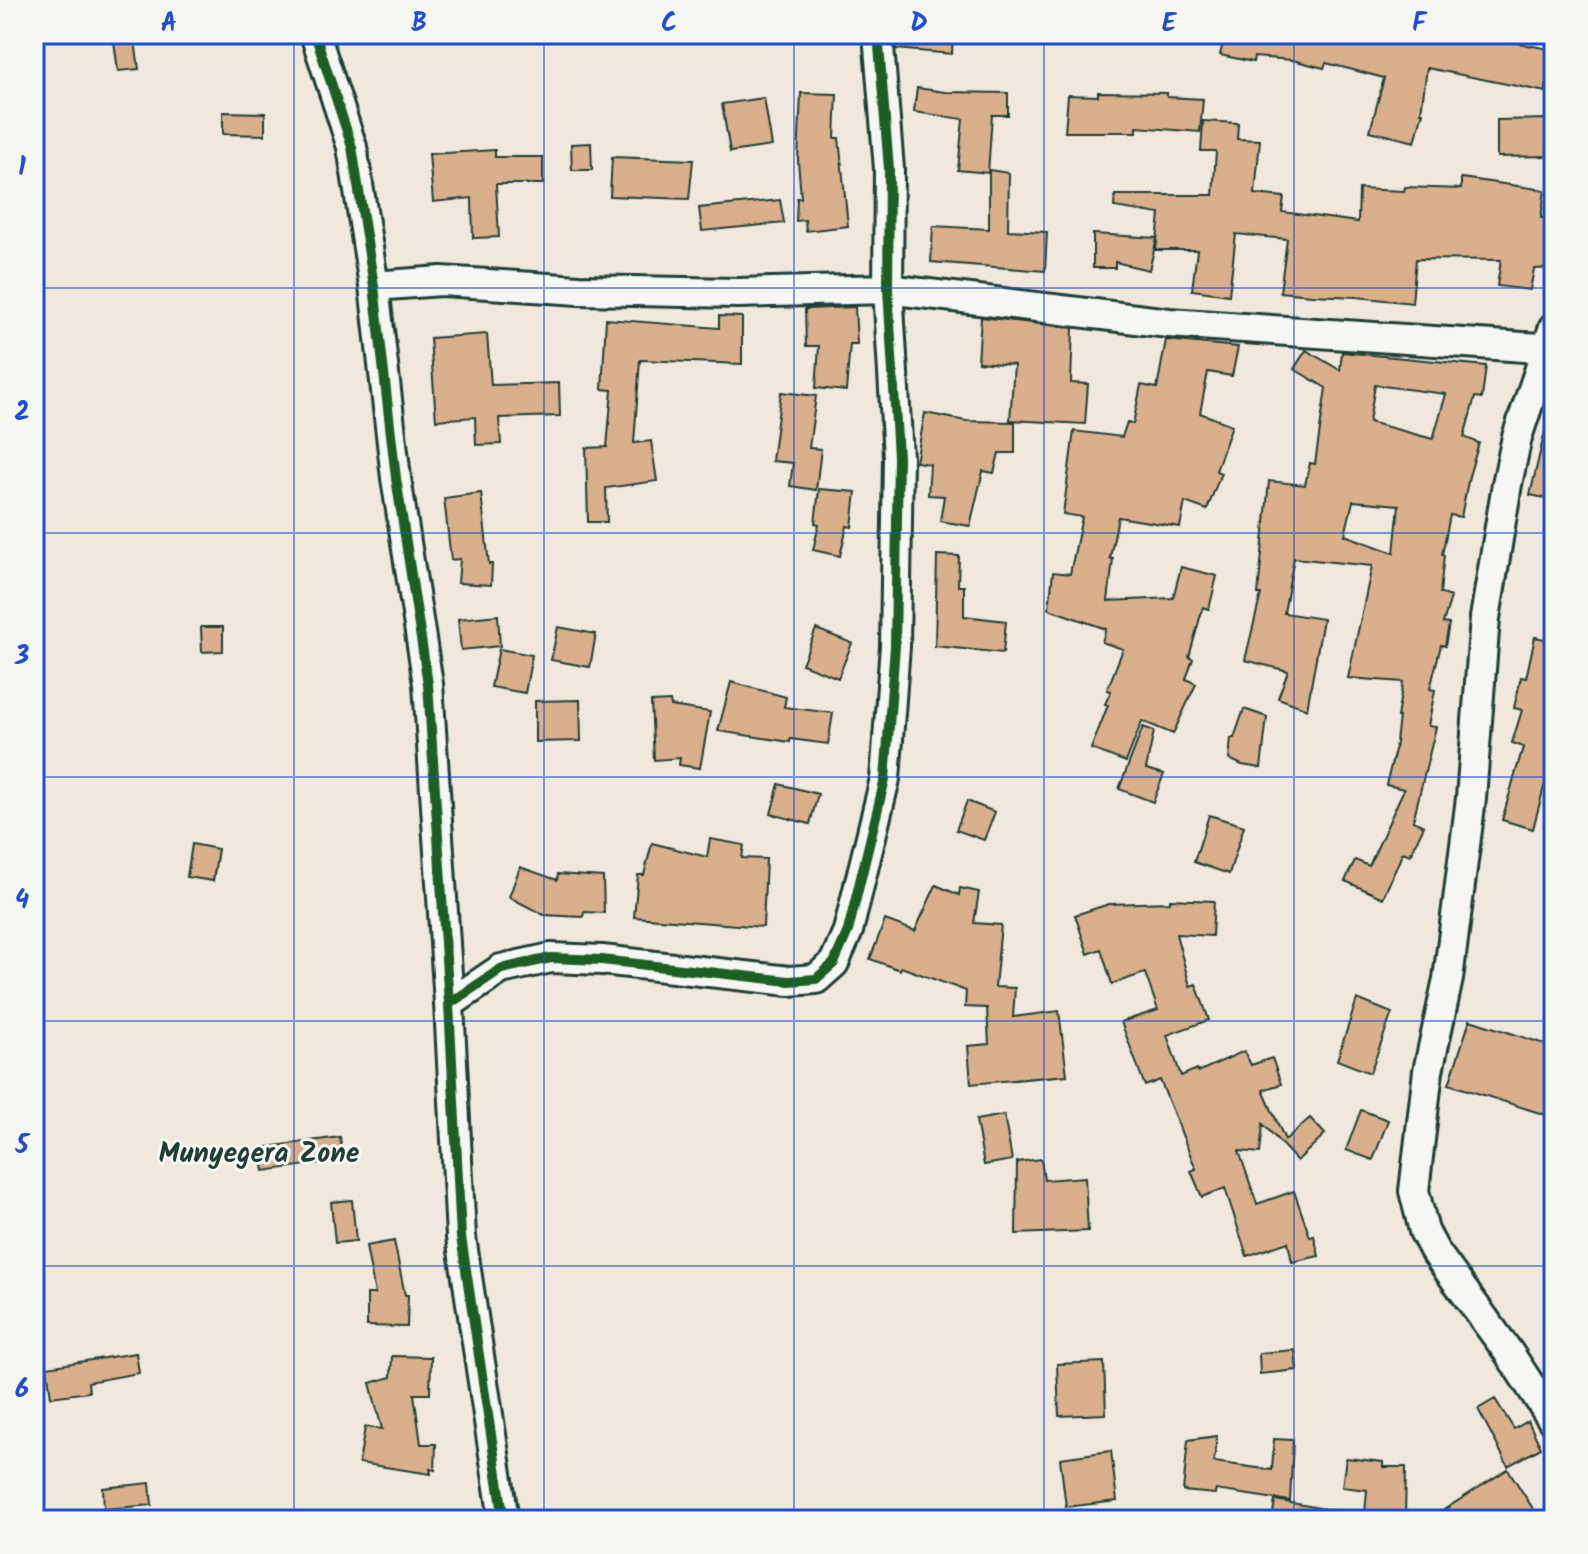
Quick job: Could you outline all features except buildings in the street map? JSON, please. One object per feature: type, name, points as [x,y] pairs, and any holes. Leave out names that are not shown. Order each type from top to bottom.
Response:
[{"type":"street","points":[[315,34],[352,147],[374,286],[396,478],[428,684],[461,1237],[504,1520]]},
{"type":"street","points":[[449,1004],[501,969],[551,958],[602,960],[789,981],[816,979],[834,963],[848,931],[885,779],[895,646],[898,457],[888,289],[889,169],[878,34]]},
{"type":"street","points":[[374,286],[441,281],[595,291],[738,293],[888,289],[1169,323],[1551,342],[1517,437],[1485,618],[1471,798],[1448,979],[1428,1071],[1414,1191],[1417,1212],[1434,1250],[1509,1353],[1554,1422]]},
{"type":"cycle path","points":[[315,34],[352,147],[374,286],[396,478],[428,684],[461,1237],[504,1520]]},
{"type":"cycle path","points":[[449,1004],[501,969],[551,958],[602,960],[789,981],[816,979],[834,963],[848,931],[885,779],[895,646],[898,457],[888,289],[889,169],[878,34]]},
{"type":"district","name":"Munyegera Zone","points":[[259,1154]]}]
